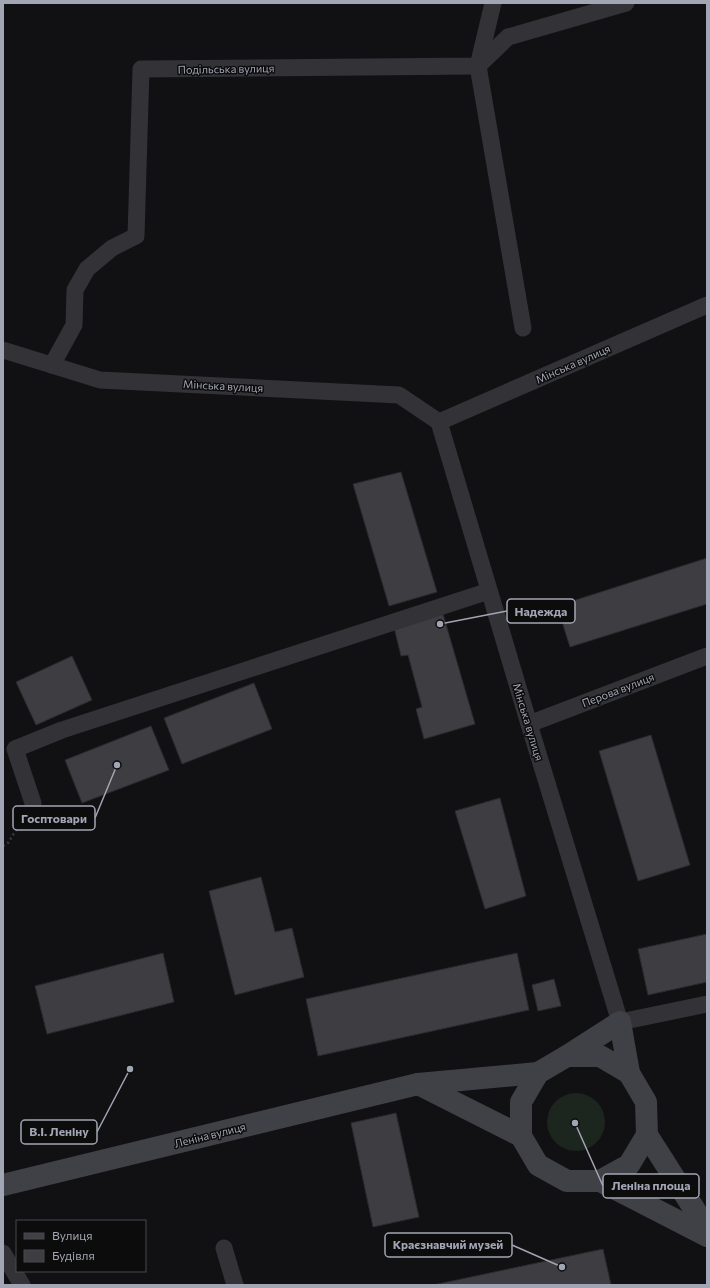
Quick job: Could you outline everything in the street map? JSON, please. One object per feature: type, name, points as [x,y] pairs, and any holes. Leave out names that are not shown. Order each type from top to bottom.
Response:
[{"type":"street","points":[[493,3],[478,66],[523,328]]},
{"type":"street","points":[[478,66],[508,37],[626,3]]},
{"type":"street","name":"Подільська вулиця","points":[[52,365],[74,325],[76,290],[87,269],[112,248],[136,236],[141,69],[478,66]]},
{"type":"street","name":"Мінська вулиця","points":[[439,422],[707,305]]},
{"type":"street","name":"Мінська вулиця","points":[[3,350],[100,380],[399,395],[439,422],[528,724],[620,1022]]},
{"type":"street","points":[[33,803],[16,749],[62,730],[489,591]]},
{"type":"street","name":"Перова вулиця","points":[[528,724],[707,656]]},
{"type":"street","points":[[707,1004],[620,1022],[538,1073],[521,1102],[521,1136],[538,1164],[543,1168],[567,1181],[600,1181],[707,1236]]},
{"type":"street","points":[[620,1022],[629,1073],[646,1102],[647,1135],[707,1229]]},
{"type":"street","points":[[566,1056],[600,1056],[629,1073]]},
{"type":"street","name":"Леніна вулиця","points":[[3,1185],[418,1084],[538,1073]]},
{"type":"street","points":[[418,1084],[521,1136]]},
{"type":"street","points":[[600,1181],[629,1165],[647,1135]]},
{"type":"street","points":[[224,1248],[235,1285]]},
{"type":"street","points":[[3,1253],[22,1285]]},
{"type":"path","points":[[3,846],[8,843],[33,803]]},
{"type":"shaded area","points":[[576,1093],[592,1098],[600,1106],[605,1122],[600,1138],[592,1146],[576,1151],[560,1146],[552,1138],[547,1122],[552,1106],[560,1098]]},
{"type":"building","points":[[401,472],[437,592],[389,606],[353,484]]},
{"type":"building","points":[[707,558],[707,604],[570,647],[557,606]]},
{"type":"building","points":[[443,614],[475,724],[424,739],[416,709],[422,707],[408,655],[401,656],[394,627]]},
{"type":"building","points":[[72,656],[92,700],[36,725],[16,682]]},
{"type":"building","points":[[254,683],[272,729],[182,764],[164,718]]},
{"type":"building","points":[[151,726],[169,770],[82,803],[65,760]]},
{"type":"building","points":[[651,735],[690,865],[638,881],[599,751]]},
{"type":"building","points":[[500,798],[526,896],[485,909],[455,811]]},
{"type":"building","points":[[261,877],[275,932],[292,928],[304,977],[235,995],[209,891]]},
{"type":"building","points":[[707,934],[707,982],[648,995],[638,949]]},
{"type":"building","points":[[163,953],[174,1002],[47,1034],[35,986]]},
{"type":"building","points":[[517,953],[529,1010],[318,1056],[306,999]]},
{"type":"building","points":[[554,979],[561,1006],[538,1011],[532,985]]},
{"type":"building","points":[[396,1113],[419,1217],[373,1227],[351,1123]]},
{"type":"building","points":[[603,1249],[611,1285],[433,1285]]},
{"type":"place","name":"Надежда","points":[[440,624]]},
{"type":"place","name":"Госптовари","points":[[117,765]]},
{"type":"place","name":"В.І. Леніну","points":[[130,1069]]},
{"type":"place","name":"Леніна площа","points":[[575,1123]]},
{"type":"place","name":"Краєзнавчий музей","points":[[562,1267]]}]
